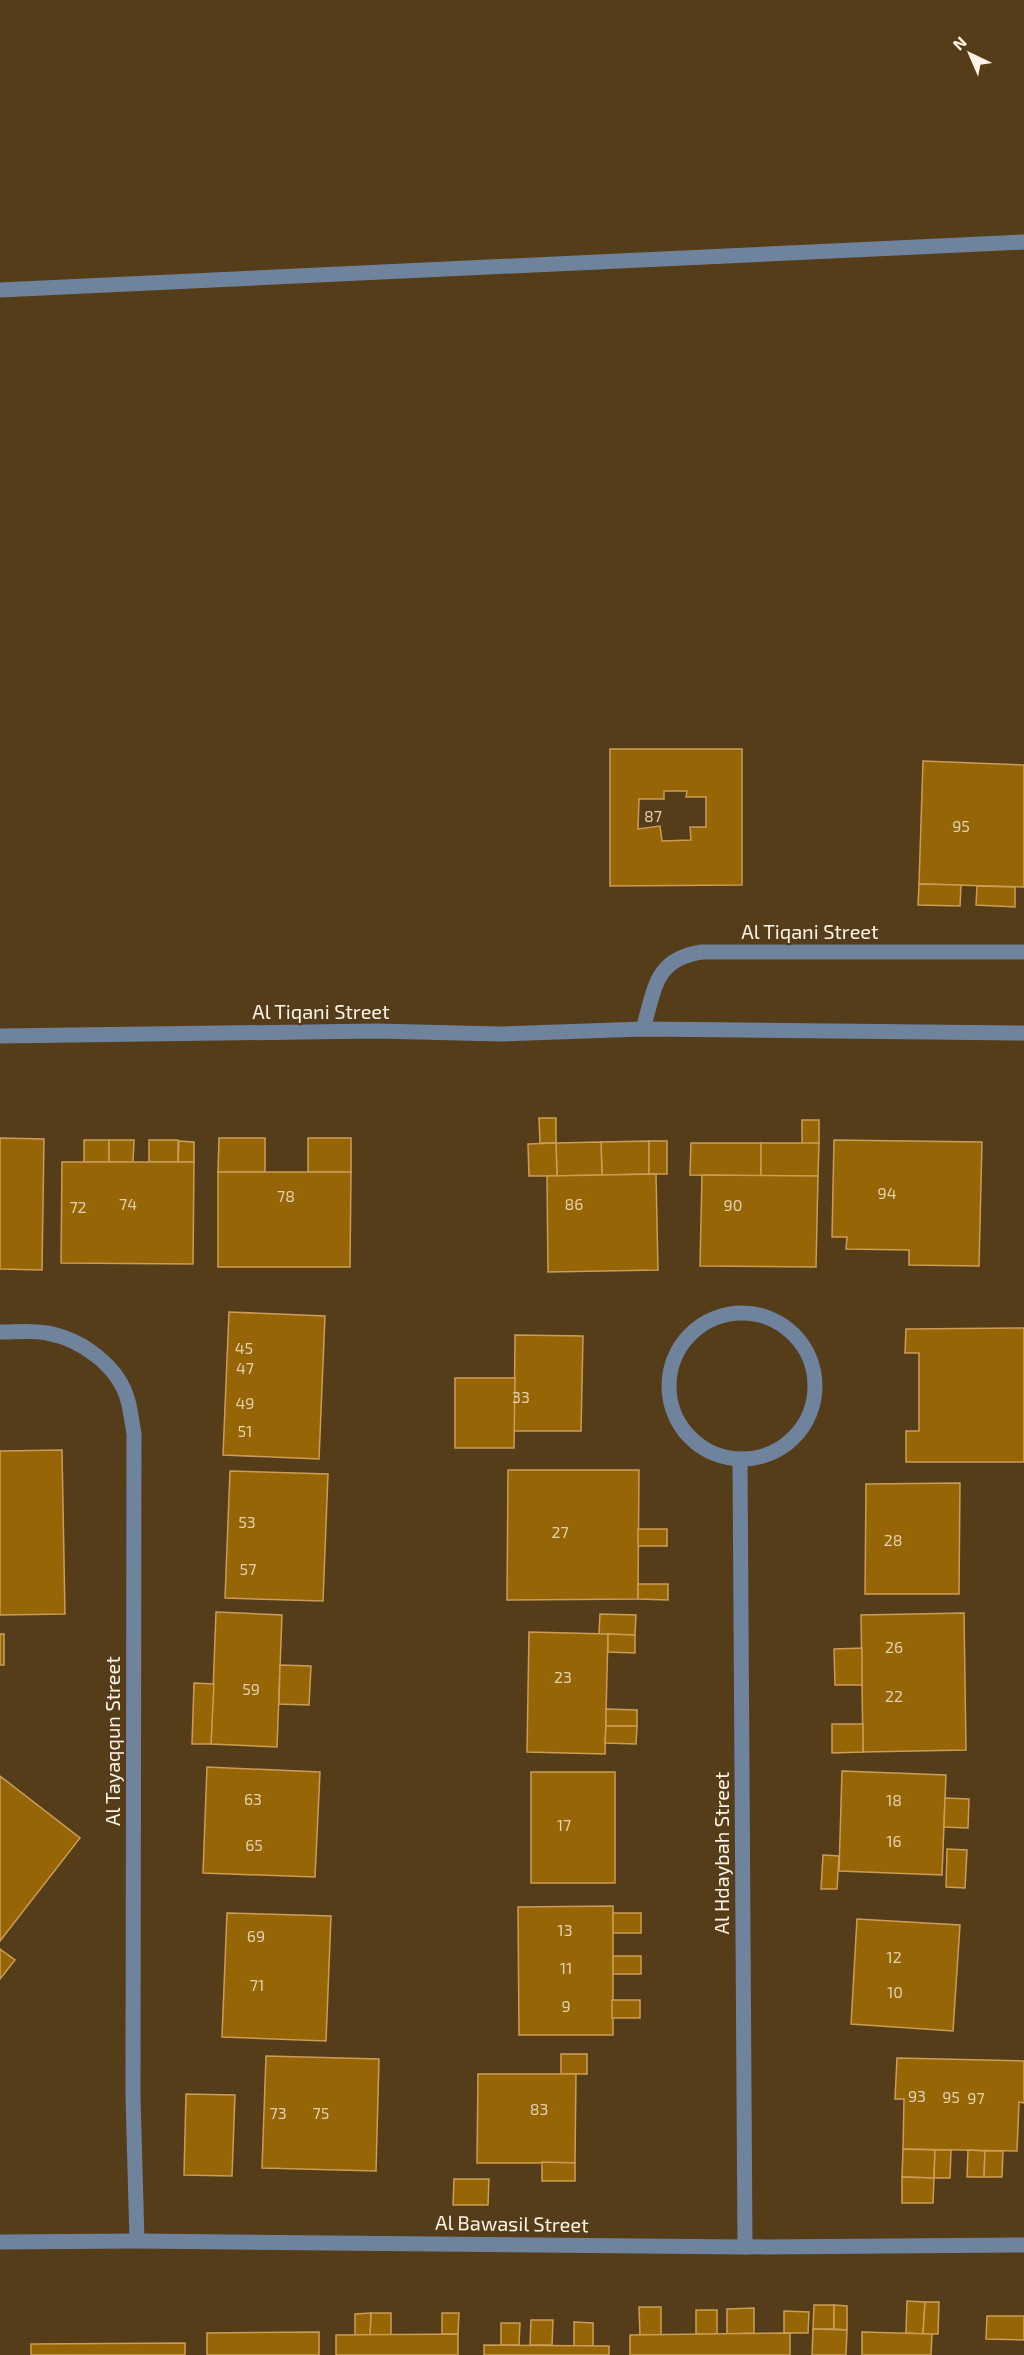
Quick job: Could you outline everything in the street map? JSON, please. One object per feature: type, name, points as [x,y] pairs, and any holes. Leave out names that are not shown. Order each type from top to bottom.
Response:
[{"type":"street","points":[[0,290],[1024,242]]},
{"type":"street","name":"Al Tiqani Street","points":[[642,1029],[659,977],[671,961],[684,955],[702,952],[1024,952]]},
{"type":"street","name":"Al Tiqani Street","points":[[0,1036],[377,1031],[500,1034],[642,1029],[1024,1033]]},
{"type":"street","points":[[728,1313],[759,1314],[787,1327],[807,1350],[815,1379],[811,1410],[795,1436],[770,1454],[740,1459],[710,1452],[685,1434],[671,1407],[668,1376],[679,1347],[700,1325],[728,1313]]},
{"type":"street","name":"Al Tayaqqun Street","points":[[0,1332],[44,1332],[68,1338],[95,1355],[114,1373],[128,1399],[134,1434],[133,2096],[137,2241]]},
{"type":"street","name":"Al Hdaybah Street","points":[[740,1459],[745,2247]]},
{"type":"street","name":"Al Bawasil Street","points":[[0,2242],[137,2241],[745,2247],[1024,2245]]},
{"type":"building","points":[[610,749],[742,749],[742,885],[610,886]],"holes":[[[664,791],[687,791],[686,797],[706,797],[706,827],[690,827],[691,840],[662,841],[660,826],[638,829],[639,799],[664,799]]]},
{"type":"building","points":[[923,761],[1024,765],[1024,887],[919,884]]},
{"type":"building","points":[[919,884],[961,885],[960,906],[918,905]]},
{"type":"building","points":[[977,886],[1015,887],[1015,907],[976,905]]},
{"type":"building","points":[[539,1118],[556,1118],[556,1143],[540,1143]]},
{"type":"building","points":[[802,1120],[819,1120],[819,1143],[802,1144]]},
{"type":"building","points":[[0,1138],[44,1139],[42,1270],[0,1269]]},
{"type":"building","points":[[219,1138],[265,1138],[265,1172],[218,1172]]},
{"type":"building","points":[[308,1138],[351,1138],[351,1172],[308,1172]]},
{"type":"building","points":[[84,1140],[109,1140],[109,1162],[84,1162]]},
{"type":"building","points":[[109,1140],[134,1140],[133,1162],[109,1162]]},
{"type":"building","points":[[149,1140],[178,1140],[178,1162],[149,1162]]},
{"type":"building","points":[[834,1140],[982,1142],[979,1266],[909,1265],[909,1250],[846,1249],[847,1237],[832,1237]]},
{"type":"building","points":[[179,1141],[194,1142],[194,1162],[178,1162]]},
{"type":"building","points":[[649,1141],[649,1174],[602,1175],[601,1142]]},
{"type":"building","points":[[649,1141],[667,1141],[667,1174],[649,1174]]},
{"type":"building","points":[[601,1142],[602,1175],[557,1176],[556,1143]]},
{"type":"building","points":[[556,1143],[557,1176],[529,1176],[528,1144]]},
{"type":"building","points":[[691,1143],[761,1143],[761,1176],[690,1175]]},
{"type":"building","points":[[761,1143],[819,1143],[818,1176],[761,1176]]},
{"type":"building","points":[[62,1162],[194,1162],[193,1264],[61,1263]]},
{"type":"building","points":[[218,1172],[351,1172],[350,1267],[218,1267]]},
{"type":"building","points":[[656,1174],[658,1270],[548,1272],[547,1176]]},
{"type":"building","points":[[702,1175],[818,1176],[816,1267],[700,1266]]},
{"type":"building","points":[[229,1312],[325,1316],[319,1459],[223,1455]]},
{"type":"building","points":[[1024,1328],[1024,1462],[906,1462],[906,1431],[919,1431],[919,1353],[905,1353],[906,1329]]},
{"type":"building","points":[[515,1335],[583,1336],[581,1431],[514,1431]]},
{"type":"building","points":[[455,1378],[515,1378],[514,1448],[455,1448]]},
{"type":"building","points":[[62,1450],[65,1614],[0,1615],[0,1451]]},
{"type":"building","points":[[508,1470],[639,1470],[638,1599],[507,1600]]},
{"type":"building","points":[[230,1471],[328,1474],[323,1601],[225,1598]]},
{"type":"building","points":[[960,1483],[959,1594],[865,1594],[866,1484]]},
{"type":"building","points":[[638,1529],[667,1529],[667,1546],[638,1546]]},
{"type":"building","points":[[638,1584],[668,1584],[668,1600],[638,1599]]},
{"type":"building","points":[[216,1612],[282,1615],[277,1747],[211,1744]]},
{"type":"building","points":[[964,1613],[966,1750],[863,1752],[861,1615]]},
{"type":"building","points":[[600,1614],[636,1615],[635,1635],[599,1634]]},
{"type":"building","points":[[529,1632],[608,1634],[605,1754],[527,1752]]},
{"type":"building","points":[[0,1634],[4,1634],[4,1665],[0,1665]]},
{"type":"building","points":[[608,1634],[635,1635],[635,1653],[608,1652]]},
{"type":"building","points":[[862,1648],[862,1685],[835,1685],[834,1649]]},
{"type":"building","points":[[280,1665],[311,1666],[309,1705],[279,1704]]},
{"type":"building","points":[[194,1683],[214,1684],[211,1744],[192,1744]]},
{"type":"building","points":[[606,1709],[637,1710],[637,1726],[606,1726]]},
{"type":"building","points":[[832,1724],[863,1724],[863,1752],[832,1753]]},
{"type":"building","points":[[606,1726],[637,1726],[636,1744],[605,1743]]},
{"type":"building","points":[[207,1767],[320,1772],[315,1877],[203,1873]]},
{"type":"building","points":[[842,1771],[946,1775],[942,1875],[839,1871]]},
{"type":"building","points":[[531,1772],[615,1772],[615,1883],[531,1883]]},
{"type":"building","points":[[0,1776],[80,1838],[0,1941]]},
{"type":"building","points":[[945,1798],[969,1799],[968,1828],[944,1827]]},
{"type":"building","points":[[947,1849],[967,1850],[965,1888],[946,1887]]},
{"type":"building","points":[[823,1855],[839,1856],[837,1889],[821,1889]]},
{"type":"building","points":[[613,1906],[613,2035],[519,2035],[518,1907]]},
{"type":"building","points":[[227,1913],[331,1916],[326,2041],[222,2037]]},
{"type":"building","points":[[613,1913],[641,1913],[641,1933],[613,1933]]},
{"type":"building","points":[[857,1919],[960,1925],[953,2031],[851,2024]]},
{"type":"building","points":[[0,1949],[15,1960],[0,1979]]},
{"type":"building","points":[[613,1956],[641,1956],[641,1974],[613,1974]]},
{"type":"building","points":[[612,2000],[640,2000],[640,2018],[612,2018]]},
{"type":"building","points":[[561,2054],[587,2054],[587,2074],[561,2074]]},
{"type":"building","points":[[266,2056],[379,2059],[376,2171],[262,2168]]},
{"type":"building","points":[[897,2058],[1024,2061],[1024,2103],[1019,2102],[1017,2151],[903,2149],[904,2099],[895,2099]]},
{"type":"building","points":[[478,2074],[576,2074],[575,2163],[477,2163]]},
{"type":"building","points":[[186,2094],[235,2095],[232,2176],[184,2175]]},
{"type":"building","points":[[903,2149],[935,2150],[934,2178],[902,2177]]},
{"type":"building","points":[[935,2150],[951,2150],[950,2178],[934,2178]]},
{"type":"building","points":[[968,2150],[985,2151],[984,2177],[967,2177]]},
{"type":"building","points":[[985,2151],[1003,2151],[1002,2177],[984,2177]]},
{"type":"building","points":[[542,2162],[575,2163],[575,2181],[542,2181]]},
{"type":"building","points":[[902,2177],[934,2178],[933,2203],[902,2203]]},
{"type":"building","points":[[454,2179],[489,2179],[488,2205],[453,2205]]},
{"type":"building","points":[[907,2301],[925,2302],[923,2334],[906,2333]]},
{"type":"building","points":[[925,2302],[939,2302],[938,2334],[923,2334]]},
{"type":"building","points":[[814,2305],[834,2305],[834,2329],[813,2329]]},
{"type":"building","points":[[834,2305],[847,2306],[847,2330],[834,2329]]},
{"type":"building","points":[[639,2307],[661,2307],[661,2335],[640,2335]]},
{"type":"building","points":[[754,2308],[754,2333],[727,2334],[727,2309]]},
{"type":"building","points":[[696,2310],[717,2310],[717,2334],[696,2334]]},
{"type":"building","points":[[784,2311],[809,2312],[808,2333],[784,2333]]},
{"type":"building","points":[[371,2313],[391,2313],[391,2335],[370,2335]]},
{"type":"building","points":[[371,2313],[370,2335],[355,2335],[355,2314]]},
{"type":"building","points":[[442,2313],[459,2313],[458,2334],[442,2334]]},
{"type":"building","points":[[987,2316],[1024,2316],[1024,2340],[986,2339]]},
{"type":"building","points":[[531,2320],[553,2320],[552,2345],[530,2345]]},
{"type":"building","points":[[574,2322],[593,2323],[593,2346],[574,2346]]},
{"type":"building","points":[[501,2323],[520,2323],[519,2345],[501,2345]]},
{"type":"building","points":[[813,2329],[847,2330],[846,2355],[812,2355]]},
{"type":"building","points":[[319,2332],[319,2355],[207,2355],[207,2333]]},
{"type":"building","points":[[862,2332],[932,2334],[931,2355],[862,2355]]},
{"type":"building","points":[[790,2333],[790,2355],[630,2355],[630,2335]]},
{"type":"building","points":[[458,2334],[458,2355],[336,2355],[336,2335]]},
{"type":"building","points":[[185,2343],[185,2355],[31,2355],[31,2344]]},
{"type":"building","points":[[484,2345],[609,2346],[609,2355],[484,2355]]}]
